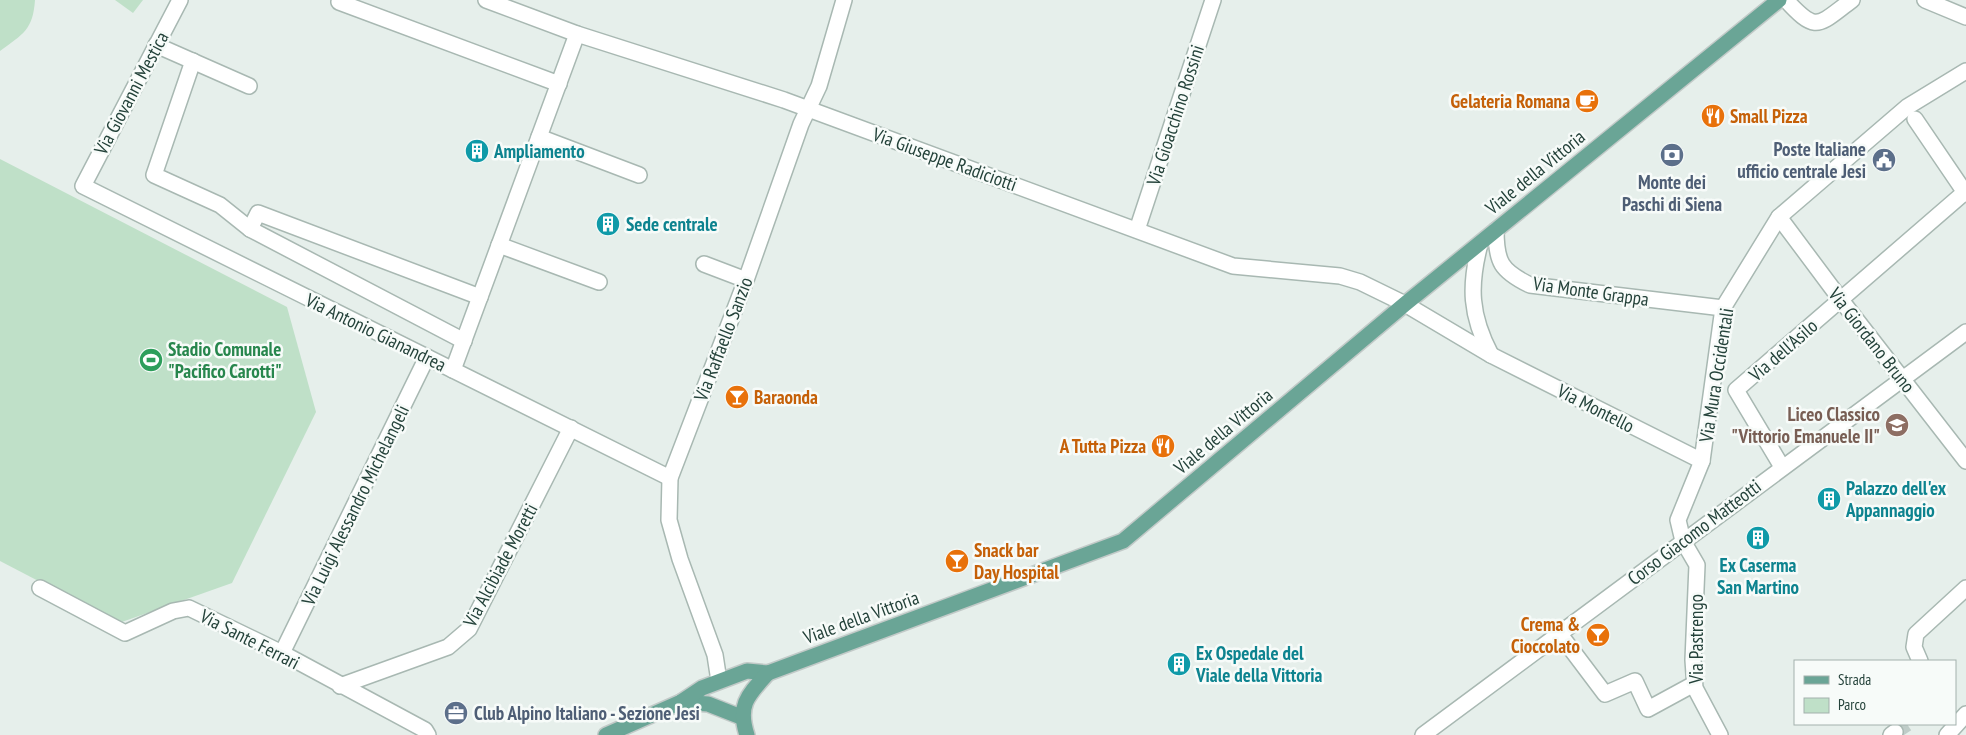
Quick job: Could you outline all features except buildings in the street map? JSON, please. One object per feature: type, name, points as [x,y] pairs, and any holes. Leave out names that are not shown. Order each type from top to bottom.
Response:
[{"type":"main road","name":"Viale della Vittoria","points":[[606,735],[681,702],[702,688],[719,681],[747,671],[768,673],[1123,541],[1405,304],[1779,0]]},
{"type":"main road","points":[[747,735],[741,717],[753,689],[768,673]]},
{"type":"main road","points":[[681,702],[708,704],[741,717]]},
{"type":"street","name":"Via Giovanni Mestica","points":[[83,186],[180,0]]},
{"type":"street","name":"Via Giuseppe Radiciotti","points":[[486,0],[577,34],[808,109],[1233,266],[1340,276],[1360,282],[1405,304]]},
{"type":"street","name":"Via Raffaello Sanzio","points":[[719,681],[715,656],[680,559],[669,520],[670,478],[746,280],[808,109],[819,86],[844,0]]},
{"type":"street","name":"Via Gioacchino Rossini","points":[[1137,230],[1213,0]]},
{"type":"street","points":[[1786,0],[1804,20],[1810,22],[1827,19],[1852,0]]},
{"type":"street","points":[[1925,0],[1966,17]]},
{"type":"street","points":[[339,2],[559,84]]},
{"type":"street","points":[[453,370],[577,34]]},
{"type":"street","points":[[156,45],[249,86]]},
{"type":"street","points":[[194,61],[154,175],[220,205],[250,229],[464,341]]},
{"type":"street","name":"Via Mura Occidentali","points":[[1682,540],[1678,520],[1702,461],[1723,308],[1779,217],[1907,107],[1966,71]]},
{"type":"street","name":"Via dell'Asilo","points":[[1782,467],[1736,390],[1965,193],[1915,119]]},
{"type":"street","points":[[539,137],[639,175]]},
{"type":"street","name":"Via Antonio Gianandrea","points":[[83,186],[670,478]]},
{"type":"street","points":[[250,229],[258,214],[480,297]]},
{"type":"street","name":"Via Giordano Bruno","points":[[1779,217],[1840,300],[1966,461]]},
{"type":"street","name":"Via Monte Grappa","points":[[1496,230],[1496,247],[1499,262],[1510,276],[1530,285],[1723,308]]},
{"type":"street","points":[[1480,244],[1475,262],[1472,300],[1480,335],[1491,355]]},
{"type":"street","points":[[499,245],[599,282]]},
{"type":"street","points":[[704,264],[746,280]]},
{"type":"street","name":"Via Montello","points":[[1405,304],[1491,355],[1702,461]]},
{"type":"street","name":"Corso Giacomo Matteotti","points":[[1423,735],[1682,540],[1966,332]]},
{"type":"street","name":"Via Luigi Alessandro Michelangeli","points":[[282,653],[427,357]]},
{"type":"street","name":"Via Alcibiade Moretti","points":[[340,686],[448,647],[469,629],[571,428]]},
{"type":"street","name":"Via Pastrengo","points":[[1682,540],[1697,565],[1693,660],[1694,684],[1712,724],[1720,735]]},
{"type":"street","name":"Via Sante Ferrari","points":[[40,588],[125,633],[173,610],[189,608],[282,653],[424,730],[428,735]]},
{"type":"street","points":[[1920,660],[1914,647],[1916,634],[1966,588]]},
{"type":"street","points":[[1558,633],[1604,694],[1635,680],[1648,709],[1694,684]]},
{"type":"street","points":[[1947,735],[1966,714]]},
{"type":"green space","points":[[0,0],[35,0],[29,25],[21,35],[0,51]]},
{"type":"green space","points":[[115,0],[143,0],[133,13]]},
{"type":"green space","name":"Stadio Comunale \"Pacifico Carotti\"","points":[[0,159],[287,307],[316,412],[232,583],[119,623],[0,561]]},
{"type":"tunnel","points":[[1895,732],[1906,725]]},
{"type":"place","name":"Gelateria Romana","points":[[1587,101]]},
{"type":"place","name":"Small Pizza","points":[[1713,116]]},
{"type":"place","name":"Ampliamento","points":[[477,151]]},
{"type":"place","name":"Monte dei Paschi di Siena","points":[[1672,155]]},
{"type":"place","name":"Poste Italiane ufficio centrale Jesi","points":[[1884,160]]},
{"type":"place","name":"Sede centrale","points":[[608,224]]},
{"type":"place","name":"Stadio Comunale \"Pacifico Carotti\"","points":[[151,360]]},
{"type":"place","name":"Baraonda","points":[[737,397]]},
{"type":"place","name":"Liceo Classico \"Vittorio Emanuele II\"","points":[[1897,425]]},
{"type":"place","name":"A Tutta Pizza","points":[[1163,446]]},
{"type":"place","name":"Palazzo dell'ex Appannaggio","points":[[1829,499]]},
{"type":"place","name":"Ex Caserma San Martino","points":[[1758,538]]},
{"type":"place","name":"Snack bar Day Hospital","points":[[957,561]]},
{"type":"place","name":"Crema & Cioccolato","points":[[1598,635]]},
{"type":"place","name":"Ex Ospedale del Viale della Vittoria","points":[[1179,664]]},
{"type":"place","name":"Club Alpino Italiano - Sezione Jesi","points":[[456,713]]}]
